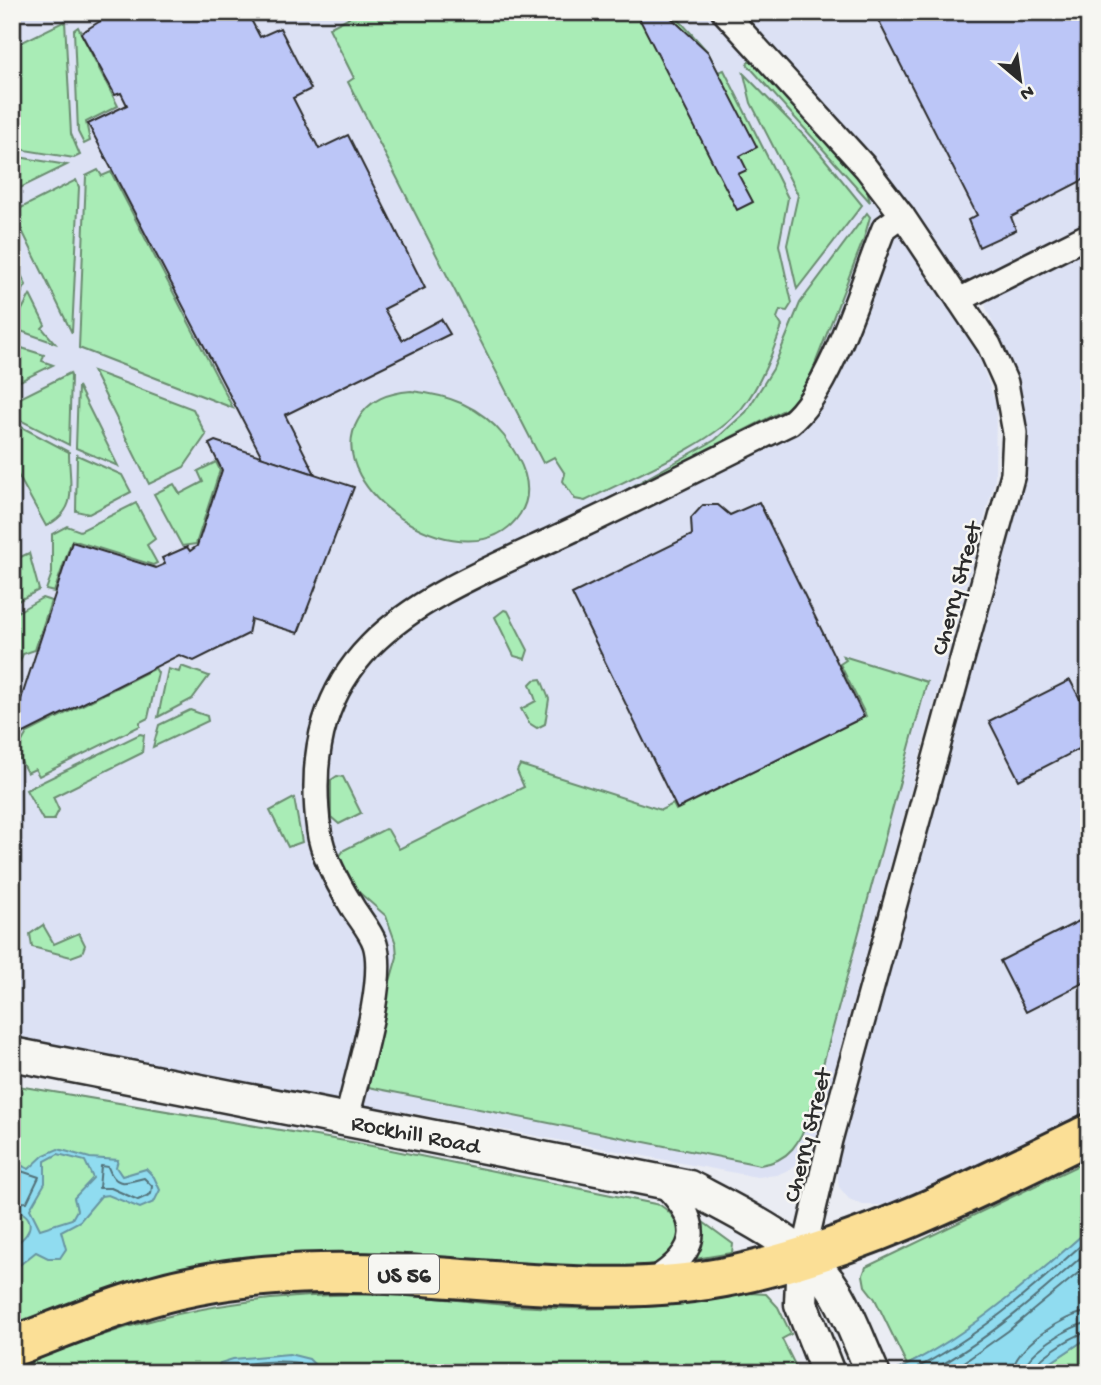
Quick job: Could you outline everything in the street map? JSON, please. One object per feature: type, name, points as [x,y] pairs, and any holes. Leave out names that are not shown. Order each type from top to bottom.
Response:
[{"type":"highway","name":"US 56","points":[[12,1347],[135,1301],[226,1281],[320,1273],[409,1274],[546,1286],[648,1284],[734,1275],[873,1234],[944,1205],[1089,1134]]},
{"type":"main road","name":"Rockhill Road","points":[[12,1054],[689,1187],[753,1221],[803,1256],[836,1292],[873,1373]]},
{"type":"main road","points":[[803,1256],[801,1304],[824,1364]]},
{"type":"street","name":"Cherry Street","points":[[724,12],[866,168],[902,215],[989,345],[1006,383],[1015,433],[1013,474],[830,1140],[803,1256]]},
{"type":"street","points":[[346,1119],[380,969],[374,942],[348,900],[320,835],[315,794],[321,738],[340,685],[378,637],[403,615],[499,565],[778,429],[803,413],[822,382],[884,228],[902,215]]},
{"type":"street","points":[[959,300],[1089,235]]},
{"type":"street","points":[[648,1284],[677,1265],[688,1250],[691,1236],[687,1212],[678,1198],[660,1181]]},
{"type":"shaded area","points":[[12,12],[1089,12],[1089,234],[959,301],[996,404],[995,480],[819,1127],[805,1157],[790,1169],[777,1175],[757,1177],[385,1108],[347,1119],[12,1045]]},
{"type":"shaded area","points":[[1089,247],[1089,1113],[912,1199],[886,1205],[863,1205],[849,1199],[839,1187],[837,1171],[844,1133],[1024,486],[1028,455],[1020,389],[985,305],[991,296]]},
{"type":"green space","points":[[359,12],[672,12],[708,52],[718,72],[724,70],[788,198],[779,245],[792,303],[787,311],[780,310],[777,318],[782,326],[760,379],[749,399],[728,422],[691,448],[646,471],[585,501],[575,499],[563,481],[565,474],[554,457],[543,463],[348,82],[354,78],[329,28]]},
{"type":"green space","points":[[65,21],[71,134],[80,155],[74,158],[12,148],[12,47]]},
{"type":"green space","points":[[78,27],[118,106],[86,122],[90,141],[84,144],[78,132],[74,30]]},
{"type":"green space","points":[[751,59],[866,186],[870,202],[747,64]]},
{"type":"green space","points":[[744,74],[815,147],[862,205],[797,289],[787,245],[798,195],[751,103]]},
{"type":"green space","points":[[12,156],[67,165],[12,192]]},
{"type":"green space","points":[[98,170],[102,176],[111,172],[233,408],[79,348],[86,176]]},
{"type":"green space","points":[[76,180],[79,187],[72,333],[13,212]]},
{"type":"green space","points":[[867,213],[870,217],[864,238],[810,377],[799,397],[788,408],[606,501],[715,440],[746,412],[773,369],[800,303]]},
{"type":"green space","points":[[12,257],[26,285],[12,310]]},
{"type":"green space","points":[[30,295],[45,325],[42,328],[55,343],[12,328]]},
{"type":"green space","points":[[12,345],[44,355],[42,361],[53,365],[12,385]]},
{"type":"green space","points":[[93,371],[193,409],[206,435],[184,467],[149,484]]},
{"type":"green space","points":[[70,373],[69,445],[12,416],[12,402]]},
{"type":"green space","points":[[78,386],[118,466],[76,448]]},
{"type":"green space","points":[[411,391],[451,399],[474,410],[495,426],[516,454],[527,484],[525,504],[520,514],[498,534],[469,541],[437,535],[406,521],[379,500],[360,475],[352,447],[358,420],[368,407],[380,398]]},
{"type":"green space","points":[[12,422],[69,452],[71,486],[68,504],[57,519],[46,526],[18,475],[12,478]]},
{"type":"green space","points":[[77,455],[122,475],[131,492],[89,514],[76,511]]},
{"type":"green space","points":[[216,462],[220,470],[196,544],[182,546],[154,494],[174,484],[180,494],[203,482],[198,471]]},
{"type":"green space","points":[[136,503],[155,539],[147,545],[157,563],[153,565],[72,540],[54,592],[46,590],[52,573],[52,534],[67,526],[80,531]]},
{"type":"green space","points":[[29,553],[39,590],[12,604],[12,561]]},
{"type":"green space","points":[[42,598],[51,601],[35,650],[23,654],[18,665],[12,663],[12,615]]},
{"type":"green space","points":[[504,610],[508,611],[528,650],[525,659],[514,656],[495,617]]},
{"type":"green space","points":[[843,656],[927,682],[809,1116],[802,1134],[786,1155],[760,1165],[368,1087],[386,995],[397,957],[396,944],[386,916],[353,887],[339,857],[344,850],[385,829],[399,849],[524,787],[517,771],[520,765],[661,810],[673,804],[676,810],[866,716],[840,664],[846,660]]},
{"type":"green space","points":[[181,666],[209,676],[192,699],[158,717],[168,669],[179,672]]},
{"type":"green space","points":[[155,668],[158,673],[148,718],[140,722],[140,726],[39,776],[35,769],[27,773],[16,752],[27,733]]},
{"type":"green space","points":[[541,679],[549,699],[545,724],[537,728],[529,723],[521,709],[536,701],[530,684]]},
{"type":"green space","points":[[190,710],[207,716],[208,721],[153,747],[159,725]]},
{"type":"green space","points":[[140,734],[144,735],[142,753],[53,797],[59,810],[54,820],[43,820],[26,790]]},
{"type":"green space","points":[[337,776],[343,777],[361,813],[339,824],[331,817],[331,780]]},
{"type":"green space","points":[[294,798],[302,842],[288,847],[270,811]]},
{"type":"green space","points":[[43,925],[54,944],[79,933],[85,945],[82,953],[71,957],[32,947],[30,934]]},
{"type":"green space","points":[[12,1085],[357,1143],[660,1205],[674,1218],[678,1235],[676,1248],[661,1263],[628,1268],[527,1266],[400,1255],[336,1253],[281,1256],[109,1290],[12,1327]]},
{"type":"green space","points":[[1089,1160],[1089,1229],[1025,1286],[980,1321],[907,1365],[875,1299],[865,1286],[863,1275],[866,1267]]},
{"type":"green space","points":[[703,1222],[733,1244],[732,1253],[695,1259]]},
{"type":"green space","points":[[749,1293],[766,1294],[778,1307],[791,1334],[782,1339],[799,1373],[367,1373],[317,1367],[215,1367],[214,1373],[12,1373],[54,1352],[135,1325],[243,1302],[317,1296],[391,1295],[517,1306],[604,1309],[692,1303]]},
{"type":"green space","points":[[1089,1337],[1089,1373],[1035,1373]]},
{"type":"water","points":[[58,1149],[90,1158],[118,1160],[116,1167],[122,1176],[146,1169],[154,1177],[160,1190],[154,1202],[140,1208],[108,1195],[101,1196],[80,1221],[61,1231],[66,1249],[60,1258],[48,1258],[36,1252],[12,1271],[12,1246],[24,1237],[30,1226],[26,1216],[12,1209],[12,1153],[18,1164],[29,1169],[44,1155]],"holes":[[[58,1154],[85,1161],[93,1178],[74,1198],[77,1210],[72,1219],[40,1229],[30,1209],[45,1183],[45,1161]]]},
{"type":"water","points":[[1089,1229],[1089,1337],[1035,1373],[891,1373],[945,1343],[995,1308]]},
{"type":"water","points":[[289,1354],[309,1359],[317,1367],[367,1373],[214,1373],[220,1363],[233,1359]]},
{"type":"building","points":[[115,12],[247,12],[260,37],[280,28],[311,89],[293,98],[319,149],[348,135],[425,288],[384,309],[402,340],[441,319],[450,334],[285,415],[315,474],[262,457],[88,124],[127,105],[121,93],[115,95],[81,33]]},
{"type":"building","points":[[649,12],[665,12],[708,52],[757,147],[740,156],[747,170],[738,174],[753,202],[737,210],[639,18]]},
{"type":"building","points":[[889,12],[1089,12],[1089,177],[1011,217],[1016,230],[979,247],[968,220],[977,215],[877,18]]},
{"type":"building","points":[[215,441],[354,487],[298,633],[251,619],[248,634],[194,661],[179,655],[12,739],[12,727],[72,542],[156,568],[165,564],[162,558],[187,547],[190,551],[197,546],[222,470],[209,444]]},
{"type":"building","points":[[759,502],[864,717],[677,809],[572,594],[692,535],[691,518],[703,505],[718,505],[730,515]]},
{"type":"building","points":[[1070,680],[1089,716],[1089,744],[1019,780],[989,721]]},
{"type":"building","points":[[1089,916],[1089,980],[1026,1012],[1000,961]]}]
